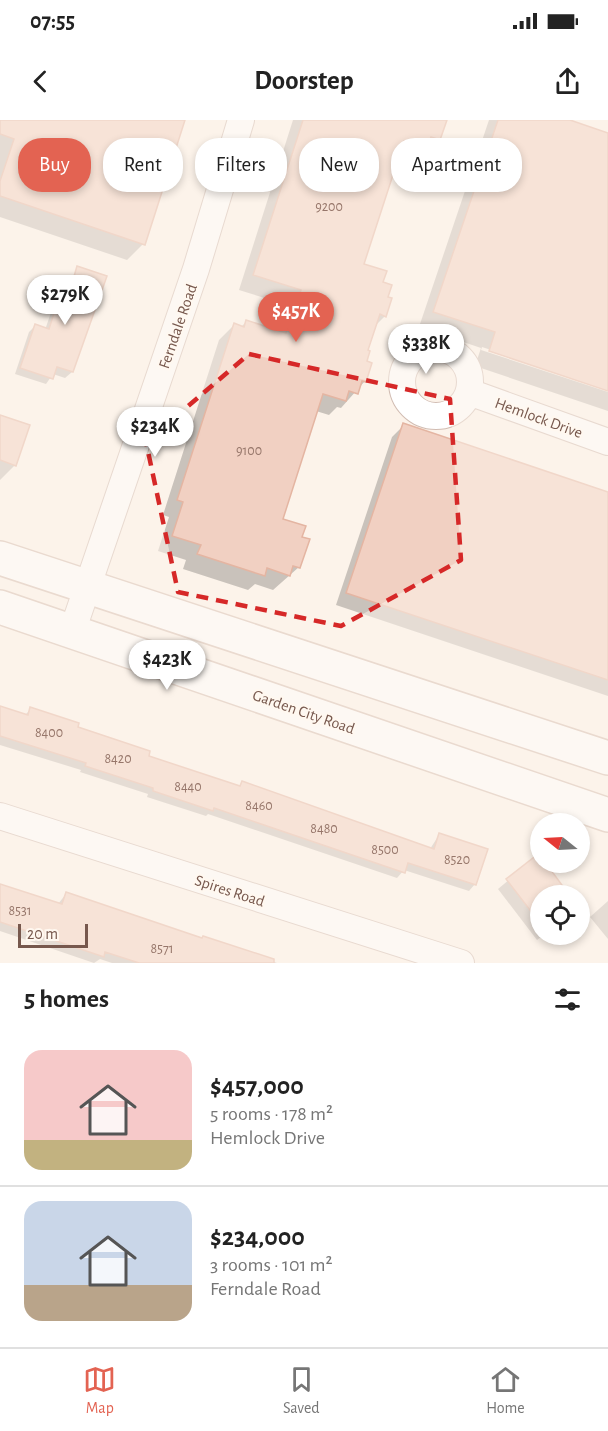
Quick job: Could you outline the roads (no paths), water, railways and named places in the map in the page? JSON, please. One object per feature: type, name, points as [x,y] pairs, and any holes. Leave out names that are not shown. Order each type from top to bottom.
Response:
[{"type":"main road","points":[[0,558],[608,758]]},
{"type":"main road","name":"Garden City Road","points":[[0,607],[608,815]]},
{"type":"street","name":"Ferndale Road","points":[[72,632],[199,260],[241,120]]},
{"type":"street","name":"Hemlock Drive","points":[[469,392],[608,442]]},
{"type":"street","name":"Spires Road","points":[[0,816],[461,963]]}]
